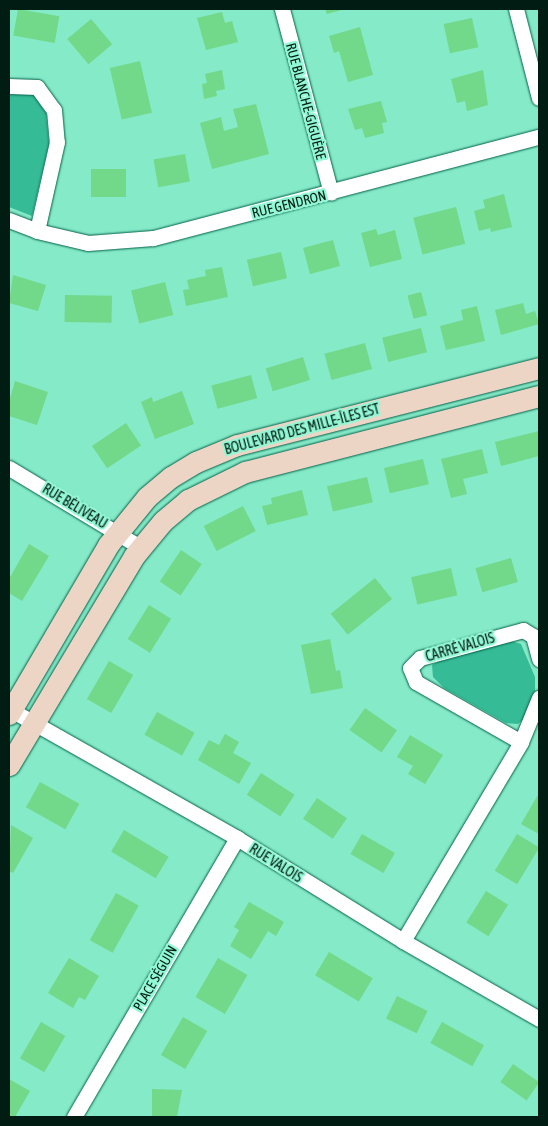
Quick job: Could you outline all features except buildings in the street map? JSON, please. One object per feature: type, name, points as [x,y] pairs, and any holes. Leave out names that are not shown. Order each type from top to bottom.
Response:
[{"type":"street","name":"RUE BLANCHE-GIGUÈRE","points":[[282,9],[331,194]]},
{"type":"street","points":[[516,9],[539,98]]},
{"type":"street","points":[[9,86],[37,87],[54,110],[57,142],[37,231]]},
{"type":"street","name":"RUE GENDRON","points":[[9,220],[37,231],[88,243],[153,238],[331,194],[539,137]]},
{"type":"street","name":"BOULEVARD DES MILLE-ÎLES EST","points":[[10,712],[117,532],[158,486],[209,455],[253,440],[539,368]]},
{"type":"street","name":"BOULEVARD DES MILLE-ÎLES EST","points":[[9,765],[140,547],[176,509],[230,477],[539,396]]},
{"type":"street","name":"RUE BÉLIVEAU","points":[[9,468],[140,547]]},
{"type":"street","name":"CARRÉ VALOIS","points":[[521,742],[416,682],[410,668],[420,658],[523,630],[533,636],[539,659]]},
{"type":"street","points":[[403,941],[521,742],[539,698]]},
{"type":"street","name":"RUE VALOIS","points":[[10,712],[34,723],[237,838],[403,941],[539,1019]]},
{"type":"street","name":"PLACE SÉGUIN","points":[[74,1117],[237,838]]},
{"type":"green space","points":[[14,91],[33,94],[46,113],[49,144],[32,216],[9,207],[9,96]]},
{"type":"green space","points":[[511,641],[521,644],[535,677],[535,692],[525,718],[518,724],[506,723],[444,688],[433,677],[432,665],[443,659]]}]
